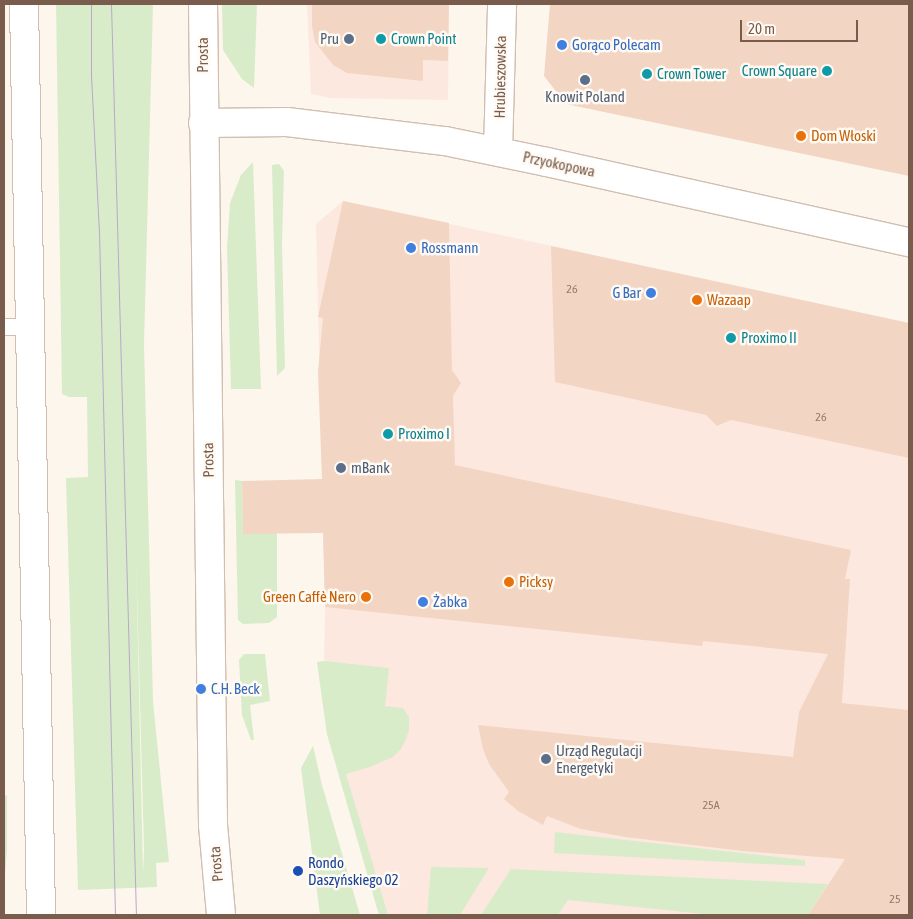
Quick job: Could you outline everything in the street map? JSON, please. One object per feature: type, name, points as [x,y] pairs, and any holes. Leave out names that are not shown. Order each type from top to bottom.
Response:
[{"type":"main road","points":[[24,4],[17,327],[41,915]]},
{"type":"main road","name":"Prosta","points":[[204,4],[203,122],[213,825],[221,915]]},
{"type":"main road","name":"Hrubieszowska","points":[[498,151],[502,4]]},
{"type":"main road","name":"Przyokopowa","points":[[203,122],[287,122],[445,142],[498,151],[909,242]]},
{"type":"shaded area","name":"Crown Point","points":[[307,4],[449,4],[448,100],[330,98],[311,94]]},
{"type":"shaded area","points":[[343,201],[909,323],[909,915],[379,915],[327,734],[317,662],[324,661],[325,607],[316,224]]},
{"type":"green space","points":[[56,4],[153,4],[144,345],[153,701],[169,862],[156,863],[157,887],[78,890],[66,478],[88,477],[87,397],[69,397],[62,394]],"holes":[[[136,555],[144,850],[143,873]]]},
{"type":"green space","points":[[222,4],[257,4],[254,88],[242,79],[223,50]]},
{"type":"green space","points":[[253,162],[261,389],[231,389],[227,248],[230,203],[241,175]]},
{"type":"green space","points":[[279,164],[284,171],[282,244],[285,368],[277,376],[272,165]]},
{"type":"green space","points":[[235,480],[242,481],[243,533],[277,533],[277,617],[269,623],[243,624],[238,620]]},
{"type":"green space","points":[[244,654],[265,654],[270,701],[250,705],[254,740],[251,740],[242,715],[239,660]]},
{"type":"green space","points":[[324,661],[389,668],[385,706],[403,708],[409,717],[409,730],[406,739],[401,749],[393,757],[370,767],[346,774],[388,915],[379,915],[327,734],[317,662]]},
{"type":"green space","points":[[313,746],[322,785],[360,915],[320,915],[301,768]]},
{"type":"green space","points":[[7,795],[7,848],[4,891],[4,796]]},
{"type":"green space","points":[[555,832],[805,860],[805,866],[554,853]]},
{"type":"green space","points":[[431,867],[489,868],[460,915],[427,915]]},
{"type":"green space","points":[[511,869],[828,884],[808,915],[714,915],[568,900],[558,915],[481,915]]},
{"type":"building","name":"Crown Point","points":[[312,4],[449,4],[448,61],[423,60],[423,81],[347,73],[333,65],[315,42],[312,26]]},
{"type":"building","points":[[550,4],[909,4],[909,176],[566,104],[544,76]]},
{"type":"building","name":"Proximo I","points":[[343,201],[449,223],[452,370],[461,383],[453,396],[455,465],[851,550],[845,579],[850,579],[842,703],[909,710],[909,915],[808,915],[845,859],[743,851],[625,837],[581,829],[547,816],[543,825],[518,811],[504,799],[509,792],[489,764],[483,749],[478,725],[793,757],[799,712],[828,654],[703,641],[702,646],[325,607],[323,533],[243,534],[242,481],[322,479],[318,372],[323,318],[318,317]]},
{"type":"building","name":"Proximo II","points":[[551,246],[909,323],[909,458],[731,420],[717,426],[706,415],[555,382]]},
{"type":"tram line","points":[[91,4],[91,75],[99,231],[115,915]]},
{"type":"tram line","points":[[111,4],[136,915]]},
{"type":"place","name":"Pru","points":[[349,39]]},
{"type":"place","name":"Crown Point","points":[[381,39]]},
{"type":"place","name":"Gorąco Polecam","points":[[562,45]]},
{"type":"place","name":"Crown Square","points":[[827,71]]},
{"type":"place","name":"Crown Tower","points":[[647,74]]},
{"type":"place","name":"Knowit Poland","points":[[585,80]]},
{"type":"place","name":"Dom Włoski","points":[[801,136]]},
{"type":"place","name":"Rossmann","points":[[411,248]]},
{"type":"place","name":"G Bar","points":[[651,293]]},
{"type":"place","name":"Wazaap","points":[[697,300]]},
{"type":"place","name":"Proximo II","points":[[731,338]]},
{"type":"place","name":"Proximo I","points":[[388,434]]},
{"type":"place","name":"mBank","points":[[341,468]]},
{"type":"place","name":"Picksy","points":[[509,582]]},
{"type":"place","name":"Green Caffè Nero","points":[[366,597]]},
{"type":"place","name":"Żabka","points":[[423,602]]},
{"type":"place","name":"C.H. Beck","points":[[201,689]]},
{"type":"place","name":"Urząd Regulacji Energetyki","points":[[546,759]]},
{"type":"place","name":"Rondo Daszyńskiego 02","points":[[298,871]]}]
